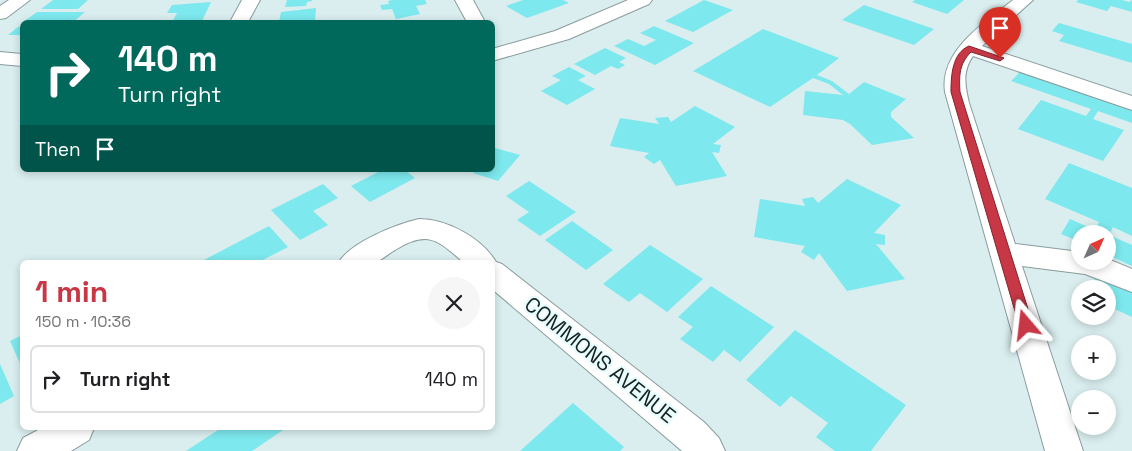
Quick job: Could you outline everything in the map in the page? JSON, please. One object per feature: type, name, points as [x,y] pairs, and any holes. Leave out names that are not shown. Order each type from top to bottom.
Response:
[{"type":"street","points":[[0,14],[21,0]]},
{"type":"street","points":[[240,20],[251,0]]},
{"type":"street","points":[[464,0],[475,20]]},
{"type":"street","points":[[495,54],[562,35],[643,0]]},
{"type":"street","points":[[1024,0],[962,56],[955,71],[955,92],[1064,451]]},
{"type":"street","points":[[969,48],[1132,103]]},
{"type":"street","points":[[0,58],[20,60]]},
{"type":"street","points":[[357,260],[400,235],[426,227],[434,228],[449,236],[479,260]]},
{"type":"street","points":[[1004,253],[1088,264],[1132,281]]},
{"type":"street","name":"COMMONS AVENUE","points":[[495,274],[691,434],[706,451]]},
{"type":"street","points":[[36,451],[73,430]]},
{"type":"building","points":[[53,0],[88,0],[78,9],[41,9]]},
{"type":"building","points":[[287,0],[312,1],[307,2],[306,6],[285,7]]},
{"type":"building","points":[[392,0],[425,0],[427,4],[416,6],[420,14],[396,19],[392,9],[382,10],[380,5],[389,4],[388,1]]},
{"type":"building","points":[[523,0],[563,0],[569,3],[527,18],[506,6]]},
{"type":"building","points":[[704,0],[733,10],[693,32],[665,21]]},
{"type":"building","points":[[915,0],[964,0],[947,14],[912,2]]},
{"type":"building","points":[[1078,0],[1122,0],[1129,2],[1132,0],[1132,12],[1111,6],[1107,11],[1076,2]]},
{"type":"building","points":[[211,2],[202,20],[173,20],[177,13],[167,13],[172,5]]},
{"type":"building","points":[[864,5],[934,29],[914,45],[842,20]]},
{"type":"building","points":[[316,8],[315,20],[279,20],[281,12]]},
{"type":"building","points":[[37,12],[85,12],[75,20],[26,20]]},
{"type":"building","points":[[1059,23],[1132,44],[1132,63],[1059,41],[1064,35],[1052,31]]},
{"type":"building","points":[[654,26],[694,43],[655,65],[614,46],[628,39],[644,46],[656,40],[640,33]]},
{"type":"building","points":[[18,27],[20,27],[20,35],[8,35]]},
{"type":"building","points":[[763,29],[839,58],[817,75],[832,81],[849,94],[864,82],[906,99],[891,112],[891,117],[914,138],[872,145],[850,124],[843,120],[803,115],[805,91],[843,95],[829,84],[813,78],[770,107],[693,71]]},
{"type":"building","points":[[605,48],[626,58],[619,62],[625,65],[618,69],[611,66],[595,75],[574,64]]},
{"type":"building","points":[[569,67],[586,76],[578,80],[595,89],[567,105],[541,91],[561,80],[552,76]]},
{"type":"building","points":[[1020,72],[1132,110],[1132,123],[1098,111],[1093,119],[1124,130],[1103,161],[1018,129],[1041,100],[1086,116],[1091,109],[1011,81]]},
{"type":"building","points":[[695,106],[735,127],[713,144],[721,145],[719,153],[712,152],[727,176],[676,186],[660,160],[654,164],[644,157],[649,153],[610,146],[620,118],[659,124],[655,118],[668,117],[671,122]]},
{"type":"building","points":[[495,148],[520,155],[498,181],[473,173],[495,172]]},
{"type":"building","points":[[1069,163],[1132,188],[1132,236],[1116,228],[1116,225],[1098,225],[1099,222],[1045,199]]},
{"type":"building","points":[[378,172],[408,172],[415,178],[370,202],[351,186]]},
{"type":"building","points":[[847,179],[901,205],[874,233],[885,235],[885,245],[876,244],[905,279],[847,291],[819,253],[814,260],[801,252],[805,246],[754,237],[760,199],[805,206],[802,199],[813,197],[818,203]]},
{"type":"building","points":[[529,181],[576,212],[540,236],[517,220],[529,212],[506,196]]},
{"type":"building","points":[[323,184],[338,198],[313,211],[328,225],[300,240],[271,210]]},
{"type":"building","points":[[1070,219],[1084,225],[1071,225],[1071,238],[1061,234]]},
{"type":"building","points":[[572,221],[613,250],[586,270],[545,240]]},
{"type":"building","points":[[269,226],[288,247],[263,260],[204,260]]},
{"type":"building","points":[[1116,238],[1132,245],[1132,266],[1116,259]]},
{"type":"building","points":[[650,245],[703,279],[667,312],[640,293],[629,302],[603,284]]},
{"type":"building","points":[[1096,276],[1104,280],[1094,280]]},
{"type":"building","points":[[1116,285],[1132,293],[1132,317],[1116,310]]},
{"type":"building","points":[[711,286],[774,327],[740,362],[724,350],[713,362],[680,339],[693,327],[678,317]]},
{"type":"building","points":[[795,330],[906,405],[871,451],[835,451],[816,437],[828,423],[791,396],[780,407],[746,380]]},
{"type":"building","points":[[20,336],[20,364],[10,341]]},
{"type":"building","points":[[0,364],[14,396],[0,404]]},
{"type":"building","points":[[573,403],[624,447],[620,451],[520,451]]},
{"type":"building","points":[[218,430],[283,430],[252,451],[186,451]]},
{"type":"route","points":[[1000,58],[969,48],[962,56],[955,71],[955,92],[1026,325]]}]
